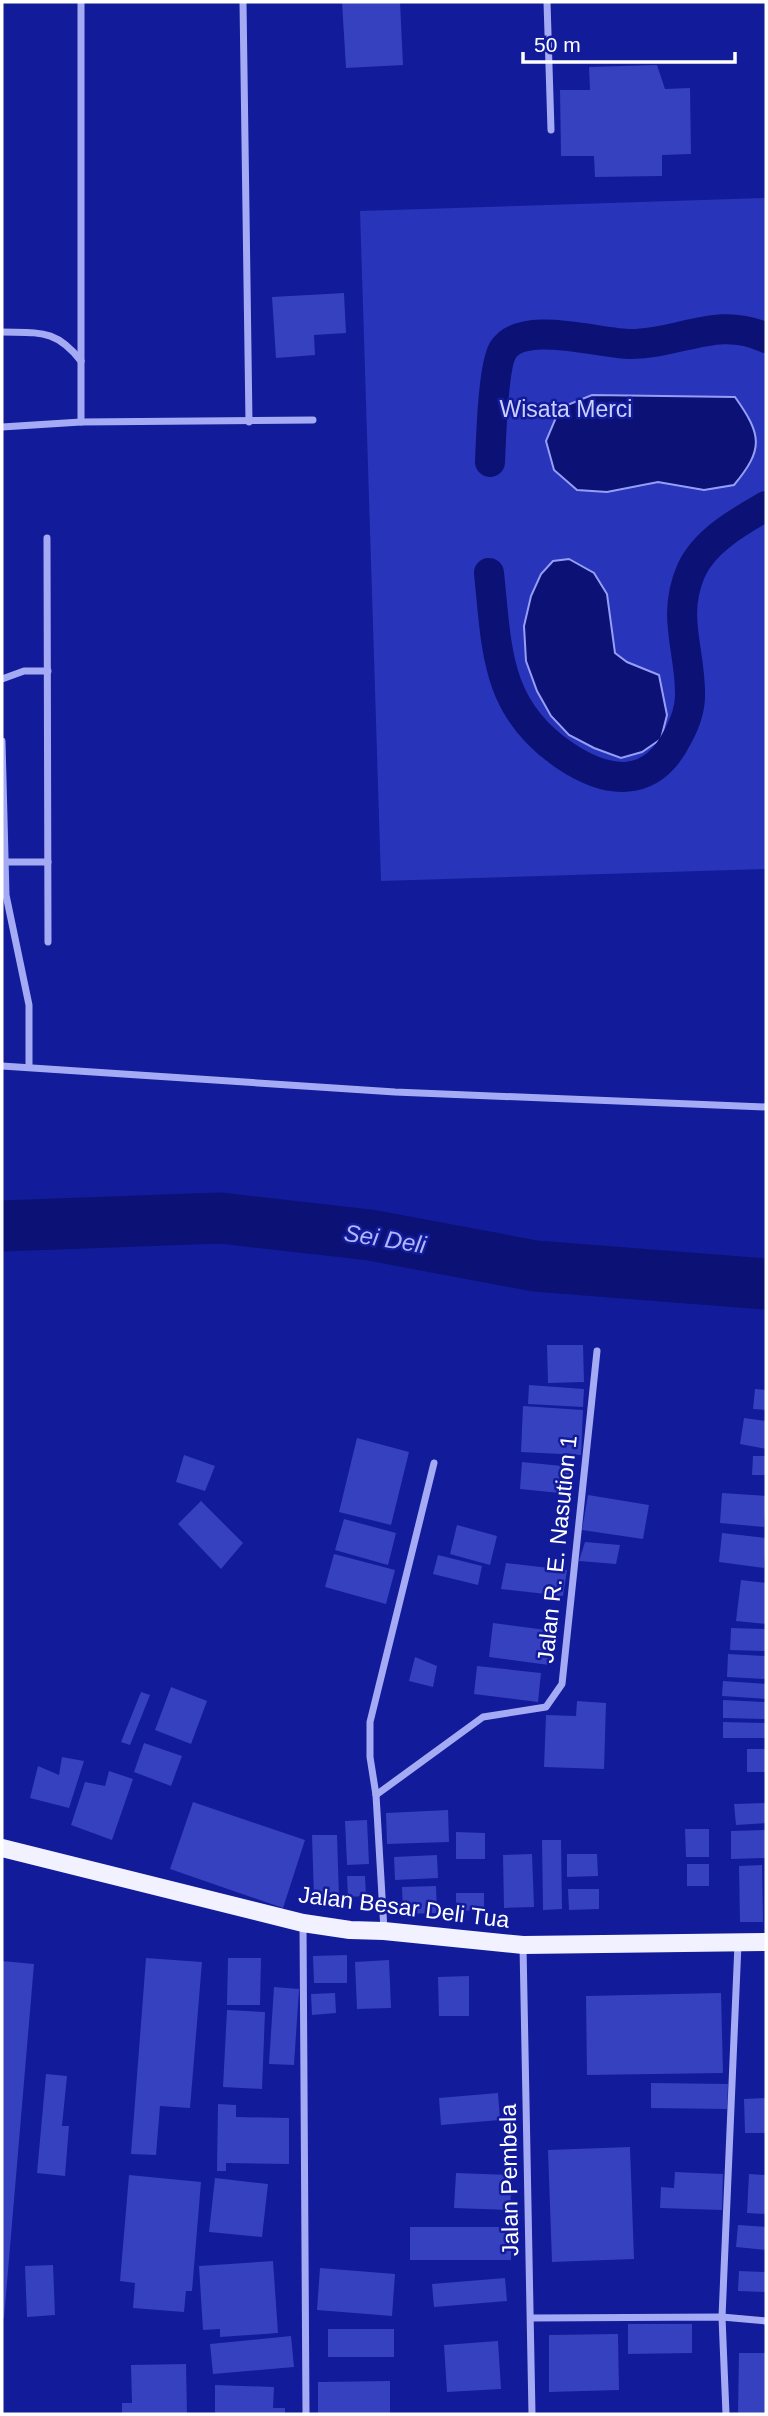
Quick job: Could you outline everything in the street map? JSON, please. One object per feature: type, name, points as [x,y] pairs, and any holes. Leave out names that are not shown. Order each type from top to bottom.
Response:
[{"type":"main road","name":"Jalan Besar Deli Tua","points":[[2,1848],[303,1923],[350,1930],[523,1945],[766,1942]]},
{"type":"street","points":[[80,422],[81,2]]},
{"type":"street","points":[[243,2],[249,422]]},
{"type":"street","points":[[547,2],[551,130]]},
{"type":"street","points":[[2,332],[47,333],[66,342],[81,361]]},
{"type":"street","points":[[2,427],[80,422],[313,420]]},
{"type":"street","points":[[47,538],[48,942]]},
{"type":"street","points":[[2,679],[24,671],[48,671]]},
{"type":"street","points":[[2,741],[6,895],[29,1005],[29,1066]]},
{"type":"street","points":[[6,862],[48,862]]},
{"type":"street","points":[[2,1066],[381,1092],[766,1107]]},
{"type":"street","name":"Jalan R. E. Nasution 1","points":[[376,1795],[483,1717],[546,1707],[562,1684],[597,1351]]},
{"type":"street","points":[[384,1931],[376,1795],[370,1757],[370,1722],[434,1463]]},
{"type":"street","points":[[303,1923],[306,2414]]},
{"type":"street","points":[[726,2414],[722,2317],[738,1944]]},
{"type":"street","name":"Jalan Pembela","points":[[523,1945],[532,2414]]},
{"type":"street","points":[[532,2318],[722,2317],[766,2321]]},
{"type":"green space","name":"Wisata Merci","points":[[766,198],[766,869],[381,881],[360,211]]},
{"type":"shaded area","points":[[592,395],[735,397],[754,432],[755,451],[734,485],[704,490],[658,482],[607,492],[577,490],[554,470],[546,441],[560,408]]},
{"type":"shaded area","points":[[569,559],[594,573],[607,594],[615,653],[627,662],[659,675],[667,715],[661,739],[642,752],[621,758],[569,735],[551,716],[537,691],[526,661],[524,626],[531,596],[541,574],[553,561]]},
{"type":"building","points":[[342,2],[400,2],[403,65],[346,68]]},
{"type":"building","points":[[657,65],[665,89],[690,88],[691,154],[662,155],[662,176],[595,177],[594,156],[561,156],[560,90],[590,90],[589,67]]},
{"type":"building","points":[[344,293],[346,333],[314,335],[315,355],[276,358],[272,297]]},
{"type":"building","points":[[547,1345],[583,1345],[584,1382],[548,1383]]},
{"type":"building","points":[[529,1385],[584,1389],[583,1407],[528,1404]]},
{"type":"building","points":[[755,1389],[766,1390],[766,1410],[753,1409]]},
{"type":"building","points":[[523,1406],[583,1410],[581,1455],[521,1452]]},
{"type":"building","points":[[744,1418],[766,1421],[766,1449],[740,1444]]},
{"type":"building","points":[[357,1438],[409,1452],[391,1525],[339,1512]]},
{"type":"building","points":[[184,1455],[215,1466],[205,1491],[176,1482]]},
{"type":"building","points":[[753,1456],[766,1456],[766,1475],[752,1475]]},
{"type":"building","points":[[522,1462],[572,1467],[570,1494],[520,1489]]},
{"type":"building","points":[[722,1493],[766,1496],[764,1527],[720,1523]]},
{"type":"building","points":[[588,1495],[649,1505],[643,1539],[582,1530]]},
{"type":"building","points":[[201,1501],[243,1543],[221,1569],[178,1524]]},
{"type":"building","points":[[344,1519],[396,1533],[388,1565],[335,1550]]},
{"type":"building","points":[[457,1525],[497,1536],[490,1565],[450,1554]]},
{"type":"building","points":[[722,1533],[766,1538],[764,1568],[719,1562]]},
{"type":"building","points":[[585,1542],[620,1545],[616,1564],[579,1561]]},
{"type":"building","points":[[334,1554],[395,1570],[386,1604],[325,1587]]},
{"type":"building","points":[[438,1555],[482,1566],[478,1585],[433,1574]]},
{"type":"building","points":[[506,1563],[567,1570],[563,1596],[501,1589]]},
{"type":"building","points":[[741,1580],[766,1583],[766,1624],[736,1621]]},
{"type":"building","points":[[493,1623],[554,1631],[549,1665],[489,1657]]},
{"type":"building","points":[[731,1628],[766,1629],[766,1651],[730,1650]]},
{"type":"building","points":[[728,1654],[766,1656],[766,1679],[727,1677]]},
{"type":"building","points":[[415,1657],[437,1666],[433,1687],[409,1681]]},
{"type":"building","points":[[477,1666],[541,1673],[538,1702],[474,1694]]},
{"type":"building","points":[[723,1681],[766,1684],[766,1699],[722,1696]]},
{"type":"building","points":[[171,1687],[207,1701],[191,1744],[155,1730]]},
{"type":"building","points":[[141,1692],[150,1695],[130,1745],[121,1742]]},
{"type":"building","points":[[723,1700],[766,1702],[766,1719],[723,1718]]},
{"type":"building","points":[[577,1701],[606,1703],[604,1769],[544,1767],[546,1715],[576,1716]]},
{"type":"building","points":[[723,1722],[766,1723],[766,1738],[723,1738]]},
{"type":"building","points":[[144,1743],[182,1756],[171,1786],[134,1772]]},
{"type":"building","points":[[747,1749],[766,1749],[766,1772],[747,1772]]},
{"type":"building","points":[[62,1757],[84,1761],[69,1808],[30,1798],[38,1766],[59,1775]]},
{"type":"building","points":[[109,1771],[133,1779],[112,1840],[71,1825],[85,1782],[105,1786]]},
{"type":"building","points":[[193,1802],[305,1840],[283,1908],[170,1869]]},
{"type":"building","points":[[766,1803],[766,1823],[736,1825],[734,1804]]},
{"type":"building","points":[[448,1810],[449,1842],[387,1844],[386,1813]]},
{"type":"building","points":[[367,1820],[369,1864],[347,1865],[345,1821]]},
{"type":"building","points":[[685,1829],[709,1829],[709,1857],[686,1857]]},
{"type":"building","points":[[766,1830],[766,1858],[731,1859],[731,1831]]},
{"type":"building","points":[[456,1832],[485,1833],[485,1859],[456,1859]]},
{"type":"building","points":[[312,1835],[337,1835],[339,1897],[314,1898]]},
{"type":"building","points":[[542,1840],[561,1840],[562,1909],[543,1910]]},
{"type":"building","points":[[532,1854],[534,1907],[504,1908],[503,1855]]},
{"type":"building","points":[[567,1854],[597,1854],[598,1876],[567,1877]]},
{"type":"building","points":[[437,1855],[438,1878],[395,1880],[394,1857]]},
{"type":"building","points":[[687,1864],[709,1864],[709,1886],[687,1886]]},
{"type":"building","points":[[762,1865],[763,1922],[740,1922],[739,1866]]},
{"type":"building","points":[[347,1876],[365,1876],[366,1896],[348,1897]]},
{"type":"building","points":[[436,1886],[437,1913],[403,1914],[402,1887]]},
{"type":"building","points":[[568,1889],[599,1889],[599,1909],[569,1910]]},
{"type":"building","points":[[456,1893],[484,1893],[484,1910],[456,1911]]},
{"type":"building","points":[[347,1955],[347,1983],[314,1983],[313,1956]]},
{"type":"building","points":[[146,1958],[202,1962],[190,2108],[160,2106],[156,2155],[131,2154]]},
{"type":"building","points":[[228,1958],[261,1958],[260,2005],[227,2005]]},
{"type":"building","points":[[389,1960],[391,2008],[357,2009],[355,1962]]},
{"type":"building","points":[[2,1961],[34,1964],[4,2318],[2,2318]]},
{"type":"building","points":[[469,1976],[469,2016],[439,2016],[438,1977]]},
{"type":"building","points":[[274,1987],[299,1989],[294,2065],[269,2064]]},
{"type":"building","points":[[335,1993],[336,2013],[312,2015],[311,1994]]},
{"type":"building","points":[[721,1993],[723,2073],[587,2075],[586,1996]]},
{"type":"building","points":[[227,2010],[265,2012],[262,2089],[223,2087]]},
{"type":"building","points":[[46,2074],[67,2076],[62,2126],[69,2126],[65,2176],[37,2173]]},
{"type":"building","points":[[651,2083],[728,2084],[727,2109],[651,2108]]},
{"type":"building","points":[[498,2093],[500,2120],[441,2125],[439,2098]]},
{"type":"building","points":[[766,2098],[766,2133],[745,2133],[744,2099]]},
{"type":"building","points":[[218,2104],[236,2105],[236,2117],[289,2118],[289,2164],[226,2163],[226,2171],[217,2171]]},
{"type":"building","points":[[630,2147],[634,2259],[552,2262],[548,2150]]},
{"type":"building","points":[[675,2172],[723,2174],[722,2210],[660,2208],[661,2187],[674,2188]]},
{"type":"building","points":[[456,2173],[512,2175],[510,2210],[454,2208]]},
{"type":"building","points":[[749,2174],[766,2175],[766,2214],[747,2213]]},
{"type":"building","points":[[129,2175],[201,2182],[192,2291],[186,2291],[184,2312],[133,2308],[135,2283],[120,2281]]},
{"type":"building","points":[[215,2178],[268,2184],[262,2237],[209,2232]]},
{"type":"building","points":[[738,2225],[766,2227],[766,2250],[736,2247]]},
{"type":"building","points":[[410,2227],[511,2227],[511,2260],[410,2260]]},
{"type":"building","points":[[273,2261],[278,2333],[220,2337],[220,2329],[203,2330],[199,2266]]},
{"type":"building","points":[[53,2265],[55,2315],[27,2317],[25,2266]]},
{"type":"building","points":[[320,2268],[395,2274],[392,2316],[317,2310]]},
{"type":"building","points":[[739,2271],[766,2272],[766,2292],[738,2291]]},
{"type":"building","points":[[505,2278],[507,2301],[434,2307],[432,2284]]},
{"type":"building","points":[[628,2324],[692,2324],[692,2353],[628,2354]]},
{"type":"building","points":[[328,2329],[394,2329],[394,2357],[328,2357]]},
{"type":"building","points":[[618,2334],[619,2390],[549,2392],[549,2335]]},
{"type":"building","points":[[291,2336],[294,2367],[213,2374],[210,2344]]},
{"type":"building","points":[[498,2341],[501,2389],[447,2392],[444,2345]]},
{"type":"building","points":[[739,2353],[766,2353],[766,2414],[738,2414]]},
{"type":"building","points":[[186,2364],[187,2414],[122,2414],[122,2403],[132,2403],[131,2365]]},
{"type":"building","points":[[390,2381],[390,2414],[318,2414],[318,2382]]},
{"type":"building","points":[[215,2385],[274,2387],[273,2408],[285,2408],[285,2414],[215,2414]]},
{"type":"waterway","points":[[490,462],[497,371],[503,350],[513,341],[544,334],[631,344],[732,329],[766,338]]},
{"type":"waterway","points":[[489,573],[498,652],[512,697],[524,717],[541,737],[580,765],[597,772],[628,777],[655,766],[667,753],[685,722],[690,701],[690,680],[682,619],[685,588],[691,571],[714,541],[734,525],[766,506]]},
{"type":"waterway","name":"Sei Deli","points":[[2,1226],[220,1218],[370,1235],[535,1266],[766,1284]]}]
